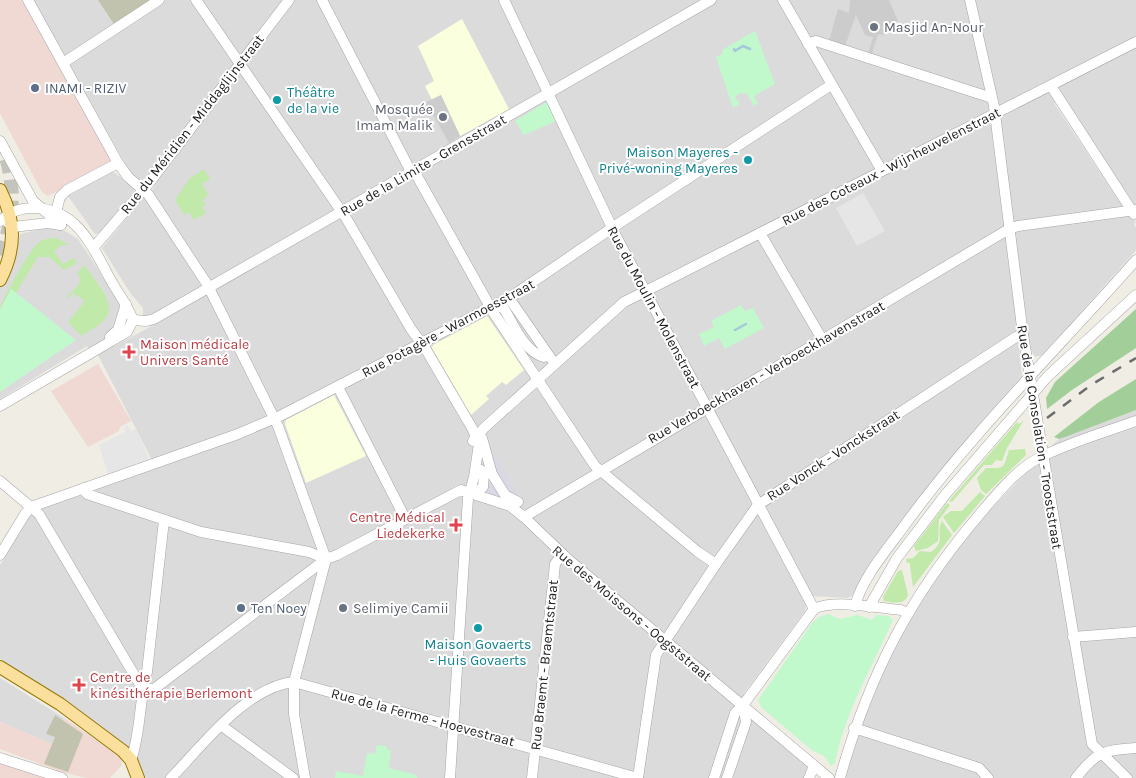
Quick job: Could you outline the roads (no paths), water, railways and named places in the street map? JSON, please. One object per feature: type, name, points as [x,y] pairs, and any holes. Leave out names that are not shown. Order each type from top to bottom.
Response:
[{"type":"main road","points":[[0,190],[3,217],[13,227],[12,249],[1,273]]},
{"type":"main road","points":[[0,666],[60,704],[122,751],[131,760],[138,778]]},
{"type":"street","points":[[28,0],[118,163],[128,177],[148,194],[208,288],[274,419],[326,559],[294,682],[294,714],[305,778]]},
{"type":"street","points":[[64,63],[159,0]]},
{"type":"street","points":[[196,0],[342,212],[410,329],[422,344],[481,438],[484,473],[483,487],[474,491]]},
{"type":"street","name":"Rue du Méridien - Middaglijnstraat","points":[[94,247],[142,189],[289,0]]},
{"type":"street","points":[[322,0],[411,171],[417,176],[500,306],[538,380],[600,470],[698,552],[716,564]]},
{"type":"street","name":"Rue du Moulin - Molenstraat","points":[[504,0],[612,228],[814,608]]},
{"type":"street","name":"Rue de la Limite - Grensstraat","points":[[133,320],[146,321],[154,319],[549,94],[698,3],[711,0]]},
{"type":"street","points":[[783,0],[882,171]]},
{"type":"street","name":"Rue de la Consolation - Trooststraat","points":[[970,0],[992,98],[1023,335],[1092,744],[1127,778]]},
{"type":"street","points":[[808,44],[816,41],[992,98]]},
{"type":"street","name":"Rue des Coteaux - Wijnheuvelenstraat","points":[[549,358],[624,302],[645,290],[1136,42]]},
{"type":"street","name":"Rue Potagère - Warmoesstraat","points":[[32,507],[274,419],[500,306],[612,228],[831,85]]},
{"type":"street","points":[[1051,86],[1135,213]]},
{"type":"street","points":[[0,141],[33,201],[62,225]]},
{"type":"street","points":[[56,212],[60,197],[67,190],[118,163]]},
{"type":"street","points":[[0,406],[127,332],[133,320],[127,303],[109,277],[94,247],[71,220],[56,212],[41,208],[17,209],[3,217]]},
{"type":"street","name":"Rue Verboeckhaven - Verboeckhavenstraat","points":[[520,508],[600,470],[1009,229],[1018,226],[1135,213]]},
{"type":"street","points":[[13,227],[48,223],[62,225],[83,233]]},
{"type":"street","points":[[760,232],[822,339]]},
{"type":"street","points":[[855,606],[862,588],[886,550],[913,513],[1031,376],[1136,260]]},
{"type":"street","points":[[869,607],[897,558],[923,521],[1048,376],[1136,295]]},
{"type":"street","points":[[102,345],[118,330],[127,303]]},
{"type":"street","points":[[450,778],[474,491],[468,472],[472,443],[481,438],[538,380],[560,362],[549,358],[500,306]]},
{"type":"street","name":"Rue Vonck - Vonckstraat","points":[[638,778],[656,655],[664,640],[758,505],[946,381],[1016,337],[1023,335]]},
{"type":"street","points":[[533,366],[533,362],[549,358]]},
{"type":"street","points":[[338,387],[405,518]]},
{"type":"street","points":[[840,778],[854,728],[875,676],[908,613],[940,564],[980,514],[1014,478],[1035,460],[1136,421]]},
{"type":"street","points":[[484,473],[520,508]]},
{"type":"street","points":[[0,481],[39,514],[142,688]]},
{"type":"street","points":[[84,488],[87,494],[202,532],[309,552],[326,559]]},
{"type":"street","points":[[142,688],[154,689],[326,559],[338,555],[458,491],[474,491],[510,506],[520,508]]},
{"type":"street","points":[[0,555],[25,514],[32,507]]},
{"type":"street","name":"Rue des Moissons - Oogststraat","points":[[520,508],[562,554],[829,778]]},
{"type":"street","points":[[131,760],[136,746],[142,688],[147,672],[164,520]]},
{"type":"street","name":"Rue Braemt - Braemtstraat","points":[[532,778],[555,564],[562,554]]},
{"type":"street","points":[[714,778],[735,713],[743,705],[814,608],[827,605],[855,606],[901,610],[908,613]]},
{"type":"street","points":[[1073,637],[1136,632]]},
{"type":"street","points":[[171,778],[246,703],[262,692],[281,683],[294,682]]},
{"type":"street","name":"Rue de la Ferme - Hoevestraat","points":[[294,682],[638,778]]},
{"type":"street","points":[[726,778],[746,722],[743,705]]},
{"type":"street","points":[[222,726],[293,778]]},
{"type":"street","points":[[854,728],[979,768],[988,778]]},
{"type":"street","points":[[1076,778],[1091,759],[1112,749],[1136,748]]},
{"type":"street","points":[[0,758],[48,776],[62,778]]},
{"type":"street","points":[[809,778],[814,766]]},
{"type":"waterway","points":[[734,49],[735,51],[743,46],[750,49]]},
{"type":"waterway","points":[[735,330],[746,324]]},
{"type":"tunnel","points":[[0,255],[8,230],[12,202],[10,175],[3,149]]},
{"type":"railway","points":[[1047,418],[1091,385],[1136,358]]},
{"type":"place","name":"Masjid An-Nour","points":[[874,27]]},
{"type":"place","name":"INAMI - RIZIV","points":[[35,88]]},
{"type":"place","name":"Théâtre de la vie","points":[[277,100]]},
{"type":"place","name":"Mosquée Imam Malik","points":[[443,117]]},
{"type":"place","name":"Maison Mayeres - Privé-woning Mayeres","points":[[748,160]]},
{"type":"place","name":"Maison médicale Univers Santé","points":[[129,352]]},
{"type":"place","name":"Centre Médical Liedekerke","points":[[456,525]]},
{"type":"place","name":"Ten Noey","points":[[241,608]]},
{"type":"place","name":"Selimiye Camii","points":[[343,608]]},
{"type":"place","name":"Maison Govaerts - Huis Govaerts","points":[[478,628]]},
{"type":"place","name":"Centre de kinésithérapie Berlemont","points":[[79,685]]}]
